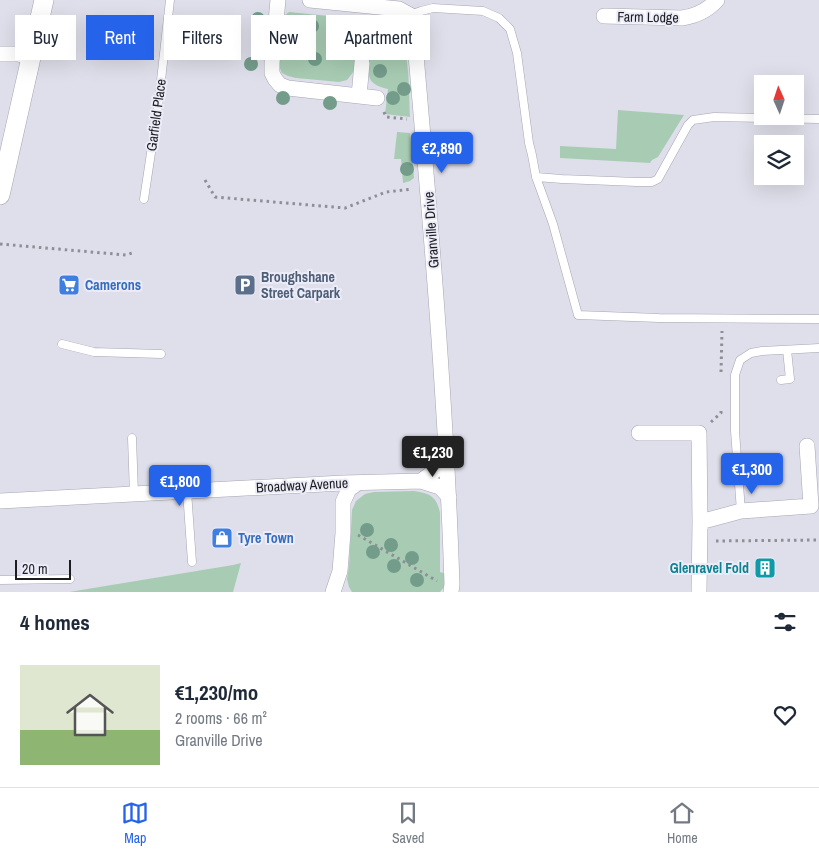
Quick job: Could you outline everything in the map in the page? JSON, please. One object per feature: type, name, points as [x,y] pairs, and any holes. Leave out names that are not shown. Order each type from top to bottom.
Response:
[{"type":"street","points":[[41,15],[44,0]]},
{"type":"street","points":[[278,0],[272,67],[273,76],[280,85],[288,88],[377,98]]},
{"type":"street","points":[[310,0],[399,9],[410,15]]},
{"type":"street","name":"Farm Lodge","points":[[604,16],[691,17],[707,9],[717,0]]},
{"type":"street","points":[[0,54],[15,54]]},
{"type":"street","points":[[0,195],[30,60]]},
{"type":"street","name":"Granville Drive","points":[[417,60],[442,374],[452,588]]},
{"type":"street","points":[[358,96],[362,63]]},
{"type":"street","points":[[639,433],[699,433],[700,592]]},
{"type":"street","points":[[700,522],[741,511],[811,506],[807,446]]},
{"type":"street","points":[[421,482],[436,470],[447,457]]},
{"type":"street","points":[[337,589],[343,533],[343,502],[349,489],[358,482]]},
{"type":"street","name":"Broadway Avenue","points":[[0,501],[358,482],[421,482],[440,487],[449,497]]},
{"type":"lane","name":"Garfield Place","points":[[144,199],[158,107],[170,0]]},
{"type":"lane","points":[[410,15],[433,8],[483,11],[499,18],[510,29],[516,53],[529,144],[536,177],[553,224],[578,315],[659,318],[819,319]]},
{"type":"lane","points":[[536,177],[613,182],[652,182],[658,179],[688,125],[693,120],[714,117],[819,119]]},
{"type":"lane","points":[[62,344],[94,352],[161,354]]},
{"type":"lane","points":[[741,511],[735,430],[735,375],[740,360],[751,353],[762,351],[819,348]]},
{"type":"lane","points":[[781,380],[790,379],[787,350]]},
{"type":"lane","points":[[132,438],[134,494]]},
{"type":"lane","points":[[187,491],[192,562]]},
{"type":"lane","points":[[0,580],[70,579]]},
{"type":"path","points":[[377,98],[386,117],[422,121]]},
{"type":"path","points":[[206,180],[215,197],[345,208],[386,192],[428,189]]},
{"type":"path","points":[[0,244],[126,255],[135,252]]},
{"type":"path","points":[[721,375],[722,318]]},
{"type":"path","points":[[699,433],[721,413],[721,404]]},
{"type":"path","points":[[343,533],[355,534],[441,584],[452,588]]},
{"type":"path","points":[[700,542],[819,540]]},
{"type":"green space","points":[[289,12],[326,16],[326,60],[356,60],[354,71],[347,80],[339,82],[296,78],[282,73],[279,66],[279,60],[316,60],[316,15],[285,15]]},
{"type":"green space","points":[[368,60],[407,60],[410,117],[385,114],[388,89],[372,82],[368,70]]},
{"type":"green space","points":[[618,110],[684,115],[658,157],[650,163],[560,158],[560,146],[616,149]]},
{"type":"green space","points":[[397,132],[410,133],[414,178],[403,183],[401,159],[394,159]]},
{"type":"green space","points":[[413,491],[428,494],[439,507],[440,572],[447,574],[444,587],[440,592],[352,592],[347,579],[352,510],[356,501],[365,494],[374,492]]},
{"type":"green space","points":[[241,563],[233,592],[69,592],[233,565]]},
{"type":"place","name":"Camerons","points":[[69,285]]},
{"type":"place","name":"Broughshane Street Carpark","points":[[245,285]]},
{"type":"place","name":"Tyre Town","points":[[222,538]]},
{"type":"place","name":"Glenravel Fold","points":[[765,568]]}]
